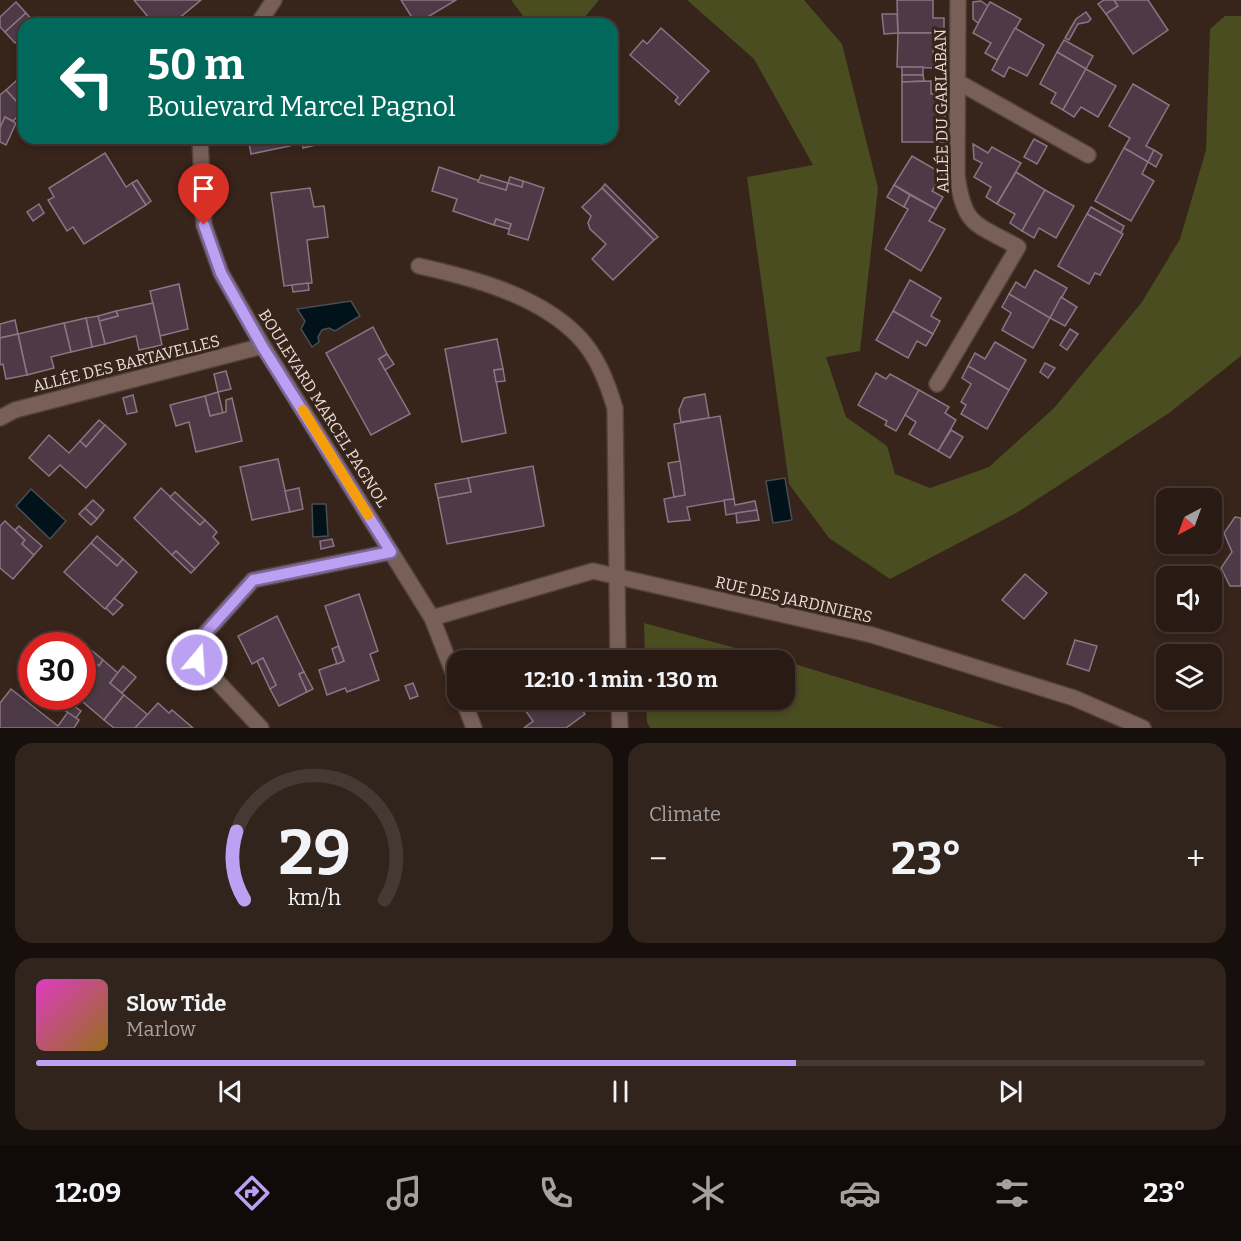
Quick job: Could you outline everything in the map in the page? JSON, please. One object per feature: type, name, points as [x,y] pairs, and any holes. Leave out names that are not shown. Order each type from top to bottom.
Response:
[{"type":"street","points":[[262,18],[274,0]]},
{"type":"street","name":"ALLÉE DU GARLABAN","points":[[937,384],[1018,247],[969,219],[961,202],[957,175],[958,0]]},
{"type":"street","points":[[958,82],[1088,155]]},
{"type":"street","name":"BOULEVARD MARCEL PAGNOL","points":[[200,144],[204,225],[221,273],[262,346],[432,618],[447,657]]},
{"type":"street","points":[[419,266],[461,275],[548,312],[578,336],[605,375],[615,408],[615,576],[618,650]]},
{"type":"street","name":"ALLÉE DES BARTAVELLES","points":[[0,418],[15,410],[262,346]]},
{"type":"street","points":[[261,728],[197,660],[201,638],[253,580],[391,552]]},
{"type":"street","name":"RUE DES JARDINIERS","points":[[432,618],[593,571],[872,635],[1074,698],[1143,728]]},
{"type":"street","points":[[467,710],[474,728]]},
{"type":"street","points":[[619,710],[620,728]]},
{"type":"green space","points":[[511,0],[599,0],[584,18],[524,18]]},
{"type":"green space","points":[[687,0],[804,0],[842,44],[878,188],[860,351],[826,357],[846,417],[887,446],[895,474],[930,488],[989,467],[1054,408],[1142,302],[1180,239],[1206,150],[1210,29],[1225,16],[1241,16],[1241,356],[1169,413],[1018,512],[890,579],[829,538],[789,484],[747,177],[813,165],[754,59]]},
{"type":"green space","points":[[644,623],[743,650],[645,650]]},
{"type":"green space","points":[[795,664],[1003,728],[650,728],[646,710],[795,710]]},
{"type":"water","points":[[351,301],[360,316],[335,331],[329,328],[322,330],[318,337],[319,342],[312,347],[301,329],[305,321],[297,309]]},
{"type":"water","points":[[785,478],[792,520],[773,523],[766,481]]},
{"type":"water","points":[[31,489],[66,521],[50,539],[16,506]]},
{"type":"water","points":[[312,504],[326,504],[328,536],[313,537]]},
{"type":"building","points":[[134,0],[201,0],[179,18],[149,18]]},
{"type":"building","points":[[401,0],[456,0],[426,18],[412,18]]},
{"type":"building","points":[[897,0],[933,0],[933,18],[944,18],[944,33],[898,33]]},
{"type":"building","points":[[1104,0],[1114,0],[1118,6],[1106,14],[1098,4]]},
{"type":"building","points":[[1114,0],[1148,0],[1168,30],[1133,54],[1106,14],[1118,6]]},
{"type":"building","points":[[981,1],[988,6],[978,23],[973,19],[973,2]]},
{"type":"building","points":[[16,2],[26,13],[5,32],[0,27],[0,17]]},
{"type":"building","points":[[990,2],[1021,19],[997,60],[985,53],[991,43],[973,33]]},
{"type":"building","points":[[1086,12],[1091,19],[1078,24],[1069,40],[1065,38],[1076,19]]},
{"type":"building","points":[[26,13],[31,18],[20,18]]},
{"type":"building","points":[[882,14],[897,14],[898,33],[884,34]]},
{"type":"building","points":[[18,20],[18,40],[15,43],[5,32]]},
{"type":"building","points":[[661,28],[709,71],[679,105],[675,101],[678,97],[630,55],[643,40],[647,44]]},
{"type":"building","points":[[1015,28],[1044,45],[1027,76],[1009,67],[1004,77],[992,70]]},
{"type":"building","points":[[898,33],[944,33],[944,47],[933,47],[934,68],[897,67]]},
{"type":"building","points":[[1064,40],[1093,56],[1086,69],[1057,52]]},
{"type":"building","points":[[1057,52],[1086,69],[1063,110],[1051,103],[1056,93],[1040,84]]},
{"type":"building","points":[[902,67],[923,67],[923,75],[902,75]]},
{"type":"building","points":[[1086,69],[1116,86],[1098,117],[1081,107],[1074,117],[1063,110]]},
{"type":"building","points":[[902,75],[923,75],[924,81],[902,82]]},
{"type":"building","points":[[18,79],[18,103],[6,90]]},
{"type":"building","points":[[931,81],[931,94],[945,94],[945,142],[902,142],[902,82]]},
{"type":"building","points":[[1133,84],[1169,105],[1146,146],[1154,150],[1148,162],[1124,148],[1130,138],[1109,126]]},
{"type":"building","points":[[6,90],[18,103],[18,116],[13,121],[5,117],[0,128],[0,95]]},
{"type":"building","points":[[5,117],[16,123],[6,145],[0,142],[0,128]]},
{"type":"building","points":[[1034,139],[1047,146],[1037,164],[1024,157]]},
{"type":"building","points":[[249,144],[290,144],[290,146],[251,154]]},
{"type":"building","points":[[302,144],[316,144],[316,145],[303,148]]},
{"type":"building","points":[[973,144],[988,153],[992,147],[1021,163],[997,204],[986,197],[991,187],[974,177],[982,163],[974,159]]},
{"type":"building","points":[[1124,148],[1148,162],[1142,174],[1154,181],[1131,221],[1095,201]]},
{"type":"building","points":[[1154,150],[1162,155],[1156,167],[1148,162]]},
{"type":"building","points":[[105,153],[126,187],[132,183],[146,205],[84,244],[73,227],[67,231],[48,200],[54,197],[49,188]]},
{"type":"building","points":[[912,156],[943,174],[932,191],[943,197],[936,209],[894,185]]},
{"type":"building","points":[[439,167],[506,190],[508,183],[522,187],[523,181],[544,188],[528,240],[508,234],[511,224],[496,219],[494,225],[453,211],[457,199],[432,191]]},
{"type":"building","points":[[1016,172],[1045,190],[1022,231],[1010,223],[1015,214],[997,204]]},
{"type":"building","points":[[481,175],[508,183],[506,190],[478,182]]},
{"type":"building","points":[[510,177],[523,181],[522,187],[508,183]]},
{"type":"building","points":[[137,180],[151,201],[146,205],[132,183]]},
{"type":"building","points":[[605,184],[658,237],[654,240],[602,188]]},
{"type":"building","points":[[894,185],[910,195],[904,207],[887,197]]},
{"type":"building","points":[[310,188],[314,207],[324,206],[328,237],[307,240],[312,283],[284,286],[271,193]]},
{"type":"building","points":[[602,188],[654,240],[613,280],[592,259],[606,244],[590,229],[588,223],[591,216],[582,207]]},
{"type":"building","points":[[1045,190],[1074,206],[1056,238],[1039,228],[1034,238],[1022,231]]},
{"type":"building","points":[[910,195],[936,209],[929,221],[945,229],[921,271],[885,249],[908,209],[904,207]]},
{"type":"building","points":[[39,204],[44,213],[33,221],[27,212]]},
{"type":"building","points":[[1091,207],[1124,226],[1121,233],[1087,214]]},
{"type":"building","points":[[1087,214],[1123,234],[1100,275],[1095,273],[1089,284],[1058,266]]},
{"type":"building","points":[[496,219],[511,224],[509,229],[494,225]]},
{"type":"building","points":[[1035,270],[1067,288],[1050,318],[1009,294],[1016,282],[1025,288]]},
{"type":"building","points":[[910,280],[941,298],[931,316],[940,321],[933,334],[893,311]]},
{"type":"building","points":[[308,283],[309,290],[293,292],[292,285]]},
{"type":"building","points":[[179,284],[188,329],[160,336],[150,291]]},
{"type":"building","points":[[1009,294],[1050,318],[1033,348],[1002,330],[1011,313],[1002,307]]},
{"type":"building","points":[[1061,297],[1077,307],[1065,326],[1050,318]]},
{"type":"building","points":[[153,303],[162,345],[139,350],[136,336],[105,344],[99,321],[118,316],[116,311]]},
{"type":"building","points":[[116,311],[118,316],[99,321],[98,316]]},
{"type":"building","points":[[893,311],[933,334],[926,346],[917,341],[908,358],[876,340]]},
{"type":"building","points":[[98,316],[105,344],[92,347],[86,318]]},
{"type":"building","points":[[86,318],[92,347],[71,352],[64,323]]},
{"type":"building","points":[[15,320],[18,334],[0,338],[0,324]]},
{"type":"building","points":[[64,323],[71,352],[51,357],[54,368],[27,375],[18,334]]},
{"type":"building","points":[[373,327],[387,354],[379,359],[410,414],[371,435],[326,353]]},
{"type":"building","points":[[1070,329],[1078,334],[1067,350],[1060,345]]},
{"type":"building","points":[[18,334],[27,375],[6,379],[3,364],[0,365],[0,338]]},
{"type":"building","points":[[497,339],[503,369],[494,370],[506,433],[462,442],[445,349]]},
{"type":"building","points":[[995,342],[1026,360],[1009,390],[968,366],[975,353],[985,359]]},
{"type":"building","points":[[387,354],[394,364],[385,370],[379,359]]},
{"type":"building","points":[[1045,363],[1055,368],[1048,378],[1040,372]]},
{"type":"building","points":[[968,366],[1009,390],[987,429],[961,414],[966,405],[961,402],[971,384],[962,378]]},
{"type":"building","points":[[503,369],[505,381],[496,382],[494,370]]},
{"type":"building","points":[[226,371],[231,389],[218,392],[214,374]]},
{"type":"building","points":[[876,373],[886,379],[890,374],[919,390],[896,431],[885,425],[887,421],[858,405]]},
{"type":"building","points":[[919,390],[949,407],[945,413],[956,420],[938,451],[909,434],[916,422],[905,415]]},
{"type":"building","points":[[218,392],[223,413],[210,416],[205,396]]},
{"type":"building","points":[[705,394],[709,418],[681,422],[679,410],[684,398]]},
{"type":"building","points":[[133,395],[137,412],[127,414],[123,398]]},
{"type":"building","points":[[205,396],[210,416],[226,412],[226,400],[232,398],[242,441],[196,452],[189,422],[176,426],[170,405]]},
{"type":"building","points":[[720,416],[734,499],[687,507],[690,520],[668,522],[664,499],[685,495],[674,424]]},
{"type":"building","points":[[99,420],[105,425],[86,447],[80,441]]},
{"type":"building","points":[[105,425],[126,444],[86,488],[60,465],[49,476],[29,458],[49,435],[69,453],[80,441],[86,447]]},
{"type":"building","points":[[951,430],[963,437],[950,458],[938,451]]},
{"type":"building","points":[[278,459],[290,512],[252,520],[240,467]]},
{"type":"building","points":[[680,461],[685,495],[674,497],[668,463]]},
{"type":"building","points":[[533,466],[544,526],[447,544],[438,498],[471,492],[468,478]]},
{"type":"building","points":[[468,478],[471,492],[438,498],[435,484]]},
{"type":"building","points":[[161,488],[200,525],[205,520],[217,532],[213,537],[219,543],[195,569],[176,551],[172,555],[134,518]]},
{"type":"building","points":[[299,488],[303,509],[290,512],[285,491]]},
{"type":"building","points":[[175,492],[205,520],[200,525],[170,497]]},
{"type":"building","points":[[734,499],[735,505],[755,501],[757,510],[726,515],[724,500]]},
{"type":"building","points":[[93,500],[104,510],[97,519],[85,508]]},
{"type":"building","points":[[85,508],[97,519],[91,525],[79,514]]},
{"type":"building","points":[[757,510],[759,520],[737,523],[736,513]]},
{"type":"building","points":[[1235,517],[1241,518],[1241,586],[1230,586],[1222,570],[1232,552],[1224,533]]},
{"type":"building","points":[[5,521],[25,540],[22,544],[34,555],[13,579],[0,568],[0,526]]},
{"type":"building","points":[[19,526],[42,546],[34,555],[22,544],[25,540],[15,530]]},
{"type":"building","points":[[97,536],[123,559],[117,566],[91,543]]},
{"type":"building","points":[[332,539],[334,546],[321,549],[320,541]]},
{"type":"building","points":[[91,543],[117,566],[123,559],[137,572],[105,609],[64,572]]},
{"type":"building","points":[[176,551],[195,569],[191,573],[172,555]]},
{"type":"building","points":[[1025,574],[1047,593],[1024,619],[1002,600]]},
{"type":"building","points":[[359,594],[378,651],[370,654],[379,680],[347,692],[345,688],[327,695],[319,670],[344,661],[325,606]]},
{"type":"building","points":[[114,598],[123,605],[113,615],[106,608]]},
{"type":"building","points":[[277,616],[304,672],[299,674],[307,692],[279,706],[270,689],[276,685],[263,658],[252,664],[238,636]]},
{"type":"building","points":[[1075,640],[1097,646],[1089,671],[1067,664]]},
{"type":"building","points":[[338,646],[344,661],[337,664],[332,649]]},
{"type":"building","points":[[96,654],[103,660],[99,666],[96,664]]},
{"type":"building","points":[[263,658],[276,685],[270,689],[257,661]]},
{"type":"building","points":[[103,660],[118,673],[110,683],[124,695],[104,720],[92,710],[96,710],[96,664],[99,666]]},
{"type":"building","points":[[123,666],[136,677],[122,693],[110,683]]},
{"type":"building","points":[[304,672],[313,689],[307,692],[299,674]]},
{"type":"building","points":[[413,683],[418,696],[410,699],[405,686]]},
{"type":"building","points":[[11,689],[18,695],[18,710],[38,710],[58,726],[68,712],[79,720],[74,728],[0,728],[0,703]]},
{"type":"building","points":[[124,695],[148,715],[135,728],[114,728],[104,720]]},
{"type":"building","points":[[158,703],[169,713],[172,710],[193,728],[135,728]]},
{"type":"building","points":[[64,710],[81,711],[76,718]]},
{"type":"building","points":[[525,710],[582,710],[585,714],[566,728],[524,728],[533,721]]},
{"type":"slow traffic","points":[[303,410],[368,515]]},
{"type":"route","points":[[197,660],[201,638],[253,580],[391,552],[262,346],[221,273],[204,225]]}]
